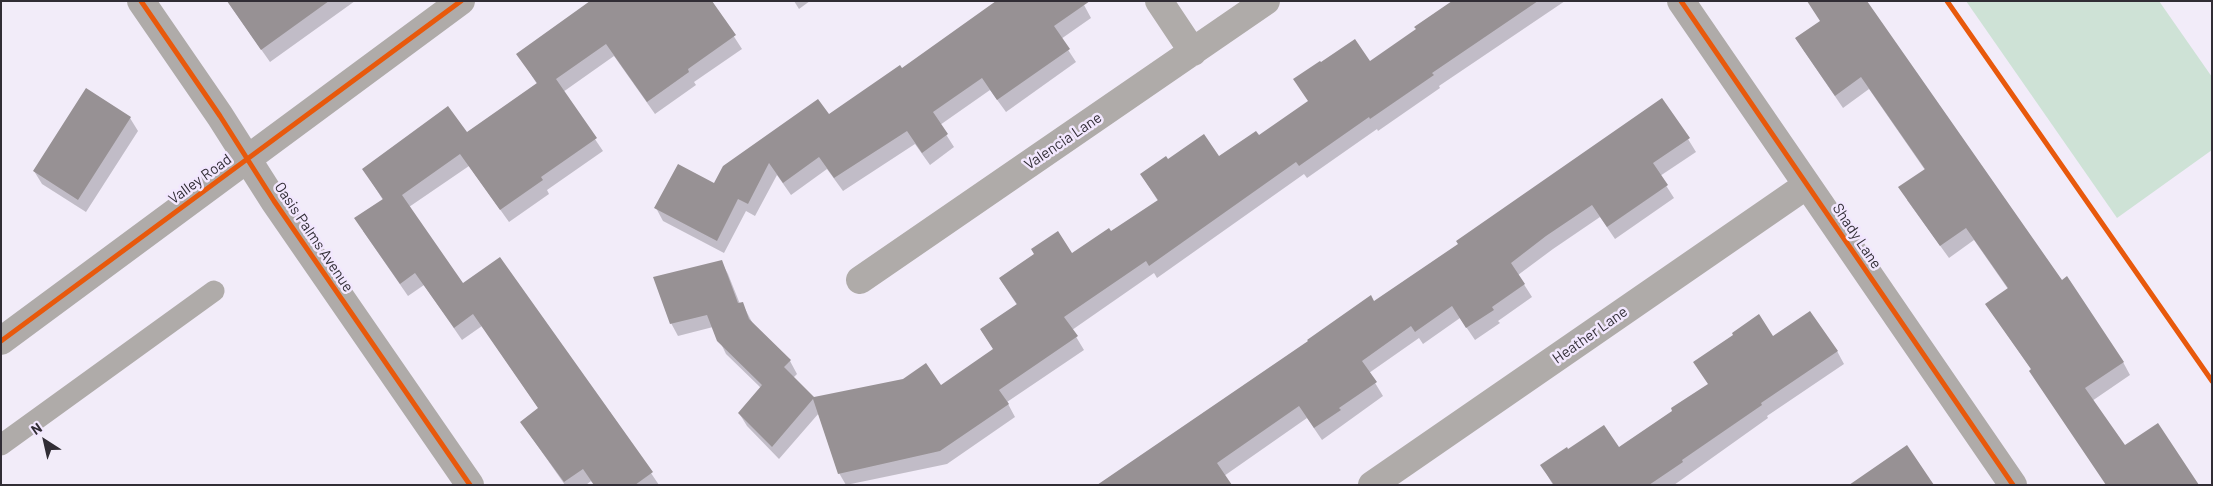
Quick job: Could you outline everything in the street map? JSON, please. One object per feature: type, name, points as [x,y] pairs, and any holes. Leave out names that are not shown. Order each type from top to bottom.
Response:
[{"type":"street","name":"Oasis Palms Avenue","points":[[141,1],[470,485]]},
{"type":"street","name":"Valley Road","points":[[1,341],[461,1]]},
{"type":"street","points":[[1159,1],[1193,52]]},
{"type":"street","name":"Valencia Lane","points":[[860,280],[1266,1]]},
{"type":"street","name":"Shady Lane","points":[[1681,1],[2013,485]]},
{"type":"street","name":"Heather Lane","points":[[1372,485],[1807,185]]},
{"type":"lane","points":[[1,445],[214,291]]},
{"type":"green space","points":[[1966,1],[2159,1],[2212,77],[2212,150],[2117,218]]},
{"type":"building","points":[[227,1],[329,1],[261,50]]},
{"type":"building","points":[[590,1],[712,1],[736,35],[688,69],[689,72],[647,102],[606,44],[556,79],[597,138],[541,177],[543,180],[500,210],[460,154],[402,195],[463,283],[500,257],[653,472],[635,485],[594,485],[583,469],[564,482],[520,422],[538,408],[473,314],[454,328],[415,273],[400,284],[354,218],[383,199],[362,169],[448,106],[467,132],[537,83],[516,54]]},
{"type":"building","points":[[996,1],[1090,1],[1054,26],[1070,49],[997,100],[982,78],[933,112],[948,134],[922,153],[907,131],[834,178],[819,157],[783,183],[769,163],[748,204],[738,199],[717,241],[654,208],[678,164],[714,183],[723,166],[818,99],[829,114],[900,65],[902,68]]},
{"type":"building","points":[[1452,1],[1538,1],[1432,73],[1434,75],[1370,119],[1369,117],[1299,166],[1296,162],[1149,266],[1146,261],[1064,317],[1078,336],[999,390],[1009,404],[940,451],[838,474],[813,399],[772,447],[738,413],[762,385],[717,341],[707,315],[670,324],[653,277],[722,260],[738,303],[743,302],[749,319],[791,360],[784,367],[814,397],[903,379],[926,363],[941,385],[993,349],[980,329],[1017,304],[999,278],[1034,254],[1031,249],[1058,231],[1072,253],[1109,228],[1111,231],[1158,200],[1140,174],[1166,156],[1168,159],[1204,134],[1219,156],[1256,131],[1259,135],[1308,101],[1293,79],[1355,39],[1370,61]]},
{"type":"building","points":[[1807,1],[1867,1],[2062,280],[2067,276],[2124,362],[2085,388],[2125,445],[2158,423],[2199,485],[2106,485],[2029,371],[2031,369],[1985,304],[2008,288],[1966,228],[1940,246],[1898,187],[1925,169],[1861,77],[1835,96],[1795,38],[1820,21]]},
{"type":"building","points":[[86,88],[131,117],[78,200],[33,171]]},
{"type":"building","points":[[1662,98],[1690,138],[1653,163],[1668,185],[1607,227],[1592,205],[1546,236],[1511,263],[1525,284],[1492,307],[1494,310],[1466,328],[1452,306],[1415,332],[1411,326],[1362,361],[1377,382],[1339,408],[1341,410],[1314,428],[1299,406],[1217,463],[1232,485],[1097,485],[1308,341],[1371,295],[1374,301],[1458,244],[1456,241]]},
{"type":"building","points":[[1810,311],[1838,351],[1761,403],[1762,405],[1649,485],[1554,485],[1540,465],[1604,425],[1619,447],[1672,411],[1671,408],[1708,384],[1693,362],[1733,335],[1732,333],[1759,314],[1773,336]]},
{"type":"building","points":[[1907,445],[1934,485],[1849,485]]},
{"type":"cycle path","points":[[141,1],[220,116],[274,201],[470,485]]},
{"type":"cycle path","points":[[1,341],[461,1]]},
{"type":"cycle path","points":[[1681,1],[2013,485]]},
{"type":"cycle path","points":[[1947,1],[2212,381]]}]
